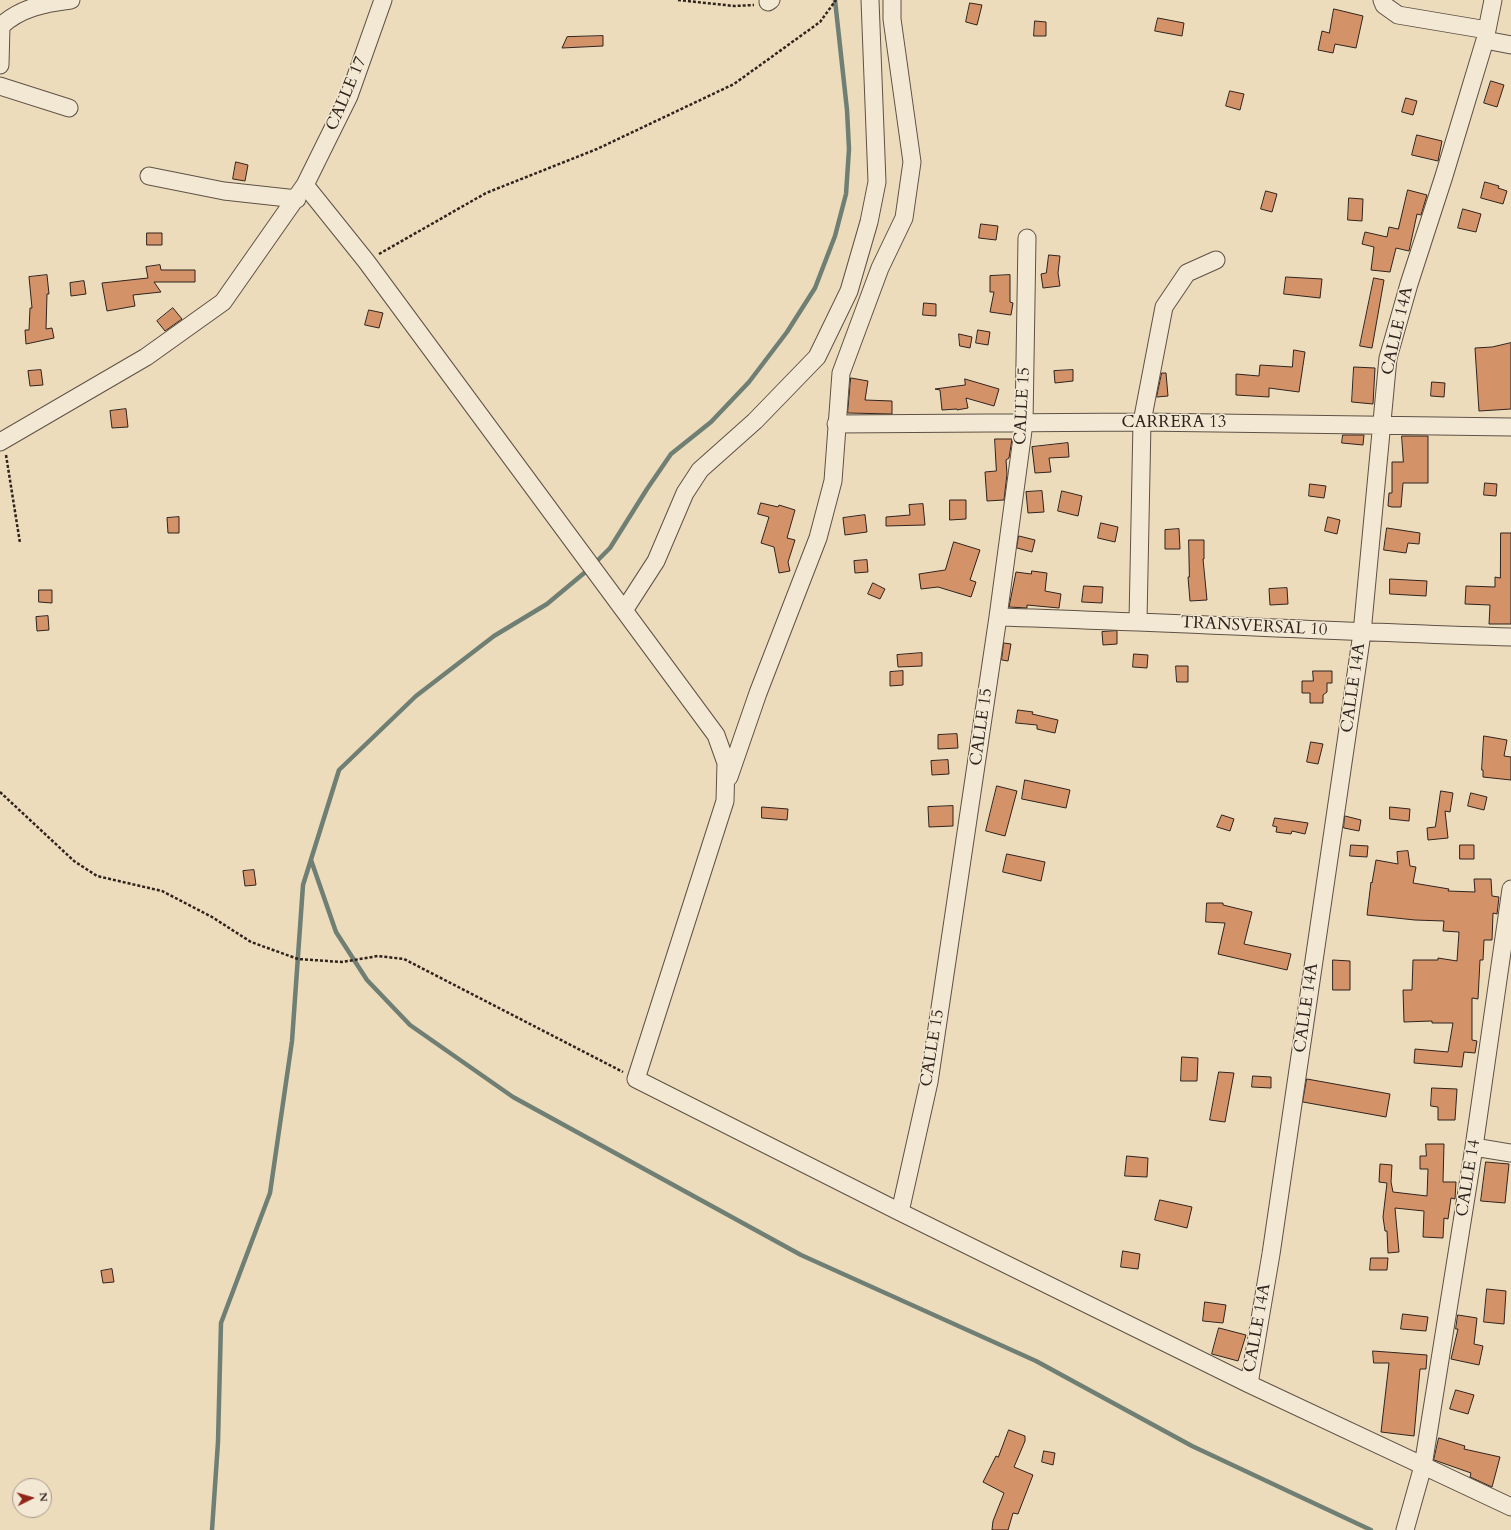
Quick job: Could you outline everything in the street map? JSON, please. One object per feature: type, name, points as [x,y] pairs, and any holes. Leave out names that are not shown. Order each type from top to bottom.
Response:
[{"type":"street","name":"CALLE 17","points":[[2,441],[146,357],[223,302],[301,192],[349,96],[383,0]]},
{"type":"street","points":[[625,609],[656,561],[685,493],[700,470],[755,420],[816,357],[849,291],[869,222],[877,182],[870,0]]},
{"type":"street","points":[[725,787],[758,693],[818,538],[833,481],[836,424],[841,373],[880,268],[904,218],[906,210],[912,162],[892,19],[892,0]]},
{"type":"street","points":[[1382,0],[1384,5],[1398,15],[1486,35],[1511,46]]},
{"type":"street","name":"CALLE 14A","points":[[1249,1384],[1271,1254],[1362,633],[1388,358],[1409,284],[1444,176],[1486,35],[1493,0]]},
{"type":"street","points":[[0,65],[0,26],[10,18],[34,6],[62,1]]},
{"type":"street","points":[[0,86],[69,108]]},
{"type":"street","points":[[149,176],[224,191],[301,192],[366,261],[625,609],[716,735],[726,763],[725,801],[636,1079],[900,1212],[1249,1384],[1511,1507]]},
{"type":"street","name":"CALLE 15","points":[[900,1212],[929,1082],[998,617],[1024,423],[1027,238]]},
{"type":"street","points":[[1138,621],[1142,422],[1164,307],[1187,273],[1216,260]]},
{"type":"street","name":"CARRERA 13","points":[[836,424],[1142,422],[1382,424],[1511,427]]},
{"type":"street","name":"TRANSVERSAL 10","points":[[998,617],[1138,621],[1362,633],[1511,637]]},
{"type":"street","name":"CALLE 14","points":[[1405,1527],[1423,1466],[1474,1147],[1511,889]]},
{"type":"street","points":[[1474,1147],[1511,1152]]},
{"type":"path","points":[[678,0],[749,6],[770,1]]},
{"type":"path","points":[[366,261],[486,193],[597,149],[734,84],[820,22],[836,0]]},
{"type":"path","points":[[2,441],[20,543]]},
{"type":"path","points":[[0,792],[74,861],[97,876],[162,891],[212,917],[251,942],[298,959],[342,962],[378,956],[404,959],[636,1079]]},
{"type":"building","points":[[970,3],[982,5],[977,25],[966,22]]},
{"type":"building","points":[[1334,9],[1363,16],[1356,48],[1335,44],[1333,53],[1318,50],[1322,31],[1329,33]]},
{"type":"building","points":[[1158,18],[1184,23],[1182,36],[1155,31]]},
{"type":"building","points":[[1035,21],[1046,22],[1046,36],[1034,36]]},
{"type":"building","points":[[603,36],[603,46],[562,48],[567,37]]},
{"type":"building","points":[[1491,81],[1504,85],[1497,107],[1484,103]]},
{"type":"building","points":[[1230,91],[1244,94],[1240,110],[1226,106]]},
{"type":"building","points":[[1406,98],[1417,101],[1413,115],[1402,112]]},
{"type":"building","points":[[1417,135],[1442,141],[1438,161],[1412,155]]},
{"type":"building","points":[[236,162],[248,165],[245,181],[233,179]]},
{"type":"building","points":[[1485,182],[1499,186],[1498,188],[1507,191],[1503,204],[1481,198]]},
{"type":"building","points":[[1408,190],[1427,195],[1421,215],[1417,214],[1409,251],[1396,248],[1390,272],[1371,270],[1374,247],[1362,244],[1365,232],[1387,237],[1389,227],[1398,229]]},
{"type":"building","points":[[1266,191],[1277,194],[1272,212],[1261,209]]},
{"type":"building","points":[[1349,198],[1363,199],[1362,221],[1348,220]]},
{"type":"building","points":[[1463,209],[1481,214],[1476,232],[1458,228]]},
{"type":"building","points":[[981,224],[998,226],[996,240],[979,238]]},
{"type":"building","points":[[147,233],[162,233],[162,245],[147,245]]},
{"type":"building","points":[[1049,255],[1060,256],[1058,273],[1060,286],[1043,288],[1041,274],[1046,273]]},
{"type":"building","points":[[160,265],[161,270],[195,270],[195,282],[154,282],[161,292],[133,295],[135,306],[107,311],[102,283],[148,278],[146,267]]},
{"type":"building","points":[[47,275],[49,294],[47,294],[46,329],[52,328],[54,338],[26,344],[25,330],[29,330],[30,308],[32,308],[29,277]]},
{"type":"building","points":[[1010,275],[1010,302],[1013,303],[1011,315],[990,312],[994,292],[990,292],[990,276]]},
{"type":"building","points":[[1286,277],[1322,279],[1320,298],[1284,294]]},
{"type":"building","points":[[1374,278],[1384,280],[1372,348],[1360,346]]},
{"type":"building","points":[[84,281],[86,294],[71,296],[70,283]]},
{"type":"building","points":[[924,303],[936,304],[936,316],[923,315]]},
{"type":"building","points":[[173,308],[182,319],[165,331],[157,321]]},
{"type":"building","points":[[369,310],[383,313],[379,328],[365,325]]},
{"type":"building","points":[[978,330],[990,332],[988,345],[976,343]]},
{"type":"building","points":[[959,334],[972,337],[970,348],[960,346]]},
{"type":"building","points":[[1511,343],[1511,409],[1479,411],[1475,348],[1492,347]]},
{"type":"building","points":[[1294,350],[1305,352],[1299,392],[1269,388],[1269,397],[1236,395],[1236,374],[1259,376],[1260,365],[1292,367]]},
{"type":"building","points":[[1354,367],[1375,368],[1373,404],[1352,402]]},
{"type":"building","points":[[41,370],[43,385],[30,386],[28,371]]},
{"type":"building","points":[[1073,370],[1073,381],[1055,383],[1054,371]]},
{"type":"building","points":[[1162,373],[1166,373],[1168,396],[1157,397]]},
{"type":"building","points":[[851,378],[868,381],[865,400],[892,401],[892,414],[848,413]]},
{"type":"building","points":[[965,379],[999,389],[994,406],[966,398],[968,408],[942,410],[940,390],[935,389],[965,385]]},
{"type":"building","points":[[1432,382],[1445,383],[1444,397],[1431,396]]},
{"type":"building","points":[[126,409],[128,427],[112,428],[110,411]]},
{"type":"building","points":[[1343,435],[1364,435],[1363,445],[1342,443]]},
{"type":"building","points":[[1402,436],[1428,436],[1428,483],[1403,483],[1401,507],[1392,507],[1388,506],[1389,493],[1392,493],[1392,462],[1403,462]]},
{"type":"building","points":[[995,439],[1012,439],[1009,458],[1006,460],[1007,474],[1004,500],[987,501],[985,472],[996,471]]},
{"type":"building","points":[[1068,443],[1069,457],[1049,458],[1051,472],[1035,473],[1032,447]]},
{"type":"building","points":[[1485,483],[1497,484],[1496,496],[1484,495]]},
{"type":"building","points":[[1310,484],[1326,486],[1324,498],[1309,496]]},
{"type":"building","points":[[1042,491],[1044,512],[1028,513],[1026,492]]},
{"type":"building","points":[[1062,491],[1082,496],[1078,516],[1058,511]]},
{"type":"building","points":[[950,500],[966,500],[966,519],[950,520]]},
{"type":"building","points":[[761,503],[778,507],[779,505],[795,510],[787,538],[795,540],[788,562],[790,571],[779,573],[774,547],[761,543],[769,517],[758,514]]},
{"type":"building","points":[[923,504],[925,525],[886,526],[886,517],[910,515],[909,505]]},
{"type":"building","points":[[865,515],[867,532],[845,535],[843,518]]},
{"type":"building","points":[[179,517],[179,533],[168,533],[167,518]]},
{"type":"building","points":[[1328,517],[1340,520],[1337,534],[1325,531]]},
{"type":"building","points":[[1101,523],[1118,527],[1115,542],[1098,538]]},
{"type":"building","points":[[1387,528],[1420,533],[1419,544],[1408,543],[1406,553],[1384,550]]},
{"type":"building","points":[[1179,529],[1180,549],[1165,549],[1165,530]]},
{"type":"building","points":[[1501,533],[1511,533],[1511,624],[1489,624],[1490,605],[1465,604],[1466,586],[1495,587],[1495,577],[1500,578]]},
{"type":"building","points":[[1019,536],[1035,540],[1032,552],[1017,548]]},
{"type":"building","points":[[1189,540],[1204,540],[1203,559],[1207,600],[1190,601],[1188,577]]},
{"type":"building","points":[[954,542],[980,550],[970,580],[976,582],[971,597],[938,587],[921,589],[919,574],[945,570]]},
{"type":"building","points":[[867,560],[868,572],[855,573],[854,561]]},
{"type":"building","points":[[1032,571],[1047,573],[1045,591],[1061,594],[1059,608],[1027,605],[1027,608],[1009,607],[1016,572],[1031,574]]},
{"type":"building","points":[[1390,579],[1427,581],[1426,596],[1390,594]]},
{"type":"building","points":[[873,583],[885,589],[880,599],[868,594]]},
{"type":"building","points":[[1084,586],[1103,587],[1102,603],[1082,602]]},
{"type":"building","points":[[1287,588],[1288,604],[1270,605],[1269,589]]},
{"type":"building","points":[[39,590],[52,590],[52,603],[39,602]]},
{"type":"building","points":[[48,616],[49,630],[37,631],[36,617]]},
{"type":"building","points":[[1117,631],[1117,644],[1103,645],[1102,632]]},
{"type":"building","points":[[1004,643],[1011,644],[1008,661],[1002,660]]},
{"type":"building","points":[[922,653],[922,666],[898,667],[897,655]]},
{"type":"building","points":[[1134,654],[1148,655],[1147,668],[1133,667]]},
{"type":"building","points":[[1176,666],[1188,666],[1188,682],[1177,682]]},
{"type":"building","points":[[903,671],[903,685],[890,686],[890,672]]},
{"type":"building","points":[[1313,671],[1332,671],[1332,683],[1327,683],[1327,692],[1323,695],[1323,703],[1310,703],[1310,693],[1302,693],[1302,681],[1313,681]]},
{"type":"building","points":[[1018,710],[1033,712],[1032,714],[1058,720],[1055,733],[1037,729],[1037,725],[1016,723]]},
{"type":"building","points":[[957,734],[958,748],[938,749],[938,735]]},
{"type":"building","points":[[1484,736],[1507,740],[1504,756],[1511,757],[1511,780],[1483,777]]},
{"type":"building","points":[[1311,742],[1323,744],[1318,764],[1307,762]]},
{"type":"building","points":[[948,760],[949,774],[932,775],[931,761]]},
{"type":"building","points":[[1025,780],[1070,790],[1066,808],[1022,799]]},
{"type":"building","points":[[997,786],[1017,791],[1005,836],[986,831]]},
{"type":"building","points":[[1441,791],[1453,793],[1450,812],[1445,811],[1448,838],[1428,840],[1427,828],[1435,827]]},
{"type":"building","points":[[1471,793],[1487,797],[1484,810],[1468,806]]},
{"type":"building","points":[[953,806],[953,826],[929,827],[928,807]]},
{"type":"building","points":[[762,807],[788,809],[787,820],[762,818]]},
{"type":"building","points":[[1390,807],[1410,809],[1409,821],[1390,819]]},
{"type":"building","points":[[1222,815],[1234,819],[1230,831],[1217,827]]},
{"type":"building","points":[[1345,816],[1361,820],[1359,831],[1344,828]]},
{"type":"building","points":[[1275,818],[1308,823],[1305,834],[1292,831],[1291,834],[1276,832],[1277,827],[1273,826]]},
{"type":"building","points":[[1351,845],[1368,846],[1367,857],[1350,856]]},
{"type":"building","points":[[1460,845],[1474,845],[1474,859],[1460,859]]},
{"type":"building","points":[[1408,851],[1410,866],[1416,867],[1413,883],[1449,889],[1448,891],[1475,892],[1474,879],[1491,879],[1492,896],[1499,897],[1497,914],[1493,913],[1492,940],[1484,940],[1483,960],[1480,960],[1478,999],[1472,998],[1472,1040],[1477,1041],[1475,1053],[1464,1052],[1462,1067],[1414,1063],[1415,1049],[1448,1052],[1453,1023],[1432,1023],[1432,1021],[1404,1022],[1403,990],[1412,990],[1413,960],[1438,960],[1438,958],[1457,961],[1459,932],[1443,931],[1444,921],[1415,920],[1367,915],[1371,882],[1372,883],[1376,860],[1398,864],[1397,852]]},
{"type":"building","points":[[1007,854],[1045,862],[1041,881],[1003,872]]},
{"type":"building","points":[[254,870],[256,885],[245,886],[243,871]]},
{"type":"building","points":[[1207,903],[1223,903],[1223,905],[1252,912],[1244,944],[1291,954],[1287,970],[1218,954],[1225,923],[1206,922]]},
{"type":"building","points":[[1333,960],[1350,961],[1350,990],[1333,990]]},
{"type":"building","points":[[1182,1057],[1198,1058],[1197,1081],[1181,1081]]},
{"type":"building","points":[[1219,1072],[1234,1073],[1225,1122],[1210,1120]]},
{"type":"building","points":[[1253,1076],[1271,1077],[1271,1088],[1252,1087]]},
{"type":"building","points":[[1307,1079],[1390,1094],[1386,1117],[1303,1102]]},
{"type":"building","points":[[1432,1088],[1457,1089],[1455,1120],[1438,1120],[1438,1107],[1431,1106]]},
{"type":"building","points":[[1426,1144],[1444,1144],[1443,1182],[1456,1182],[1455,1199],[1451,1198],[1448,1219],[1444,1218],[1443,1238],[1423,1237],[1424,1211],[1395,1208],[1399,1252],[1388,1253],[1387,1231],[1385,1231],[1383,1217],[1387,1183],[1379,1182],[1380,1164],[1392,1165],[1391,1182],[1393,1192],[1427,1196],[1428,1169],[1420,1169],[1420,1156],[1426,1156]]},
{"type":"building","points":[[1127,1156],[1148,1158],[1147,1177],[1125,1176]]},
{"type":"building","points":[[1486,1162],[1509,1164],[1505,1203],[1481,1201]]},
{"type":"building","points":[[1160,1200],[1192,1207],[1187,1228],[1155,1220]]},
{"type":"building","points":[[1123,1251],[1140,1254],[1138,1269],[1121,1267]]},
{"type":"building","points":[[1371,1258],[1388,1258],[1387,1270],[1370,1270]]},
{"type":"building","points":[[112,1269],[114,1282],[103,1283],[101,1271]]},
{"type":"building","points":[[1487,1289],[1506,1291],[1504,1324],[1484,1322]]},
{"type":"building","points":[[1205,1302],[1226,1305],[1223,1323],[1203,1321]]},
{"type":"building","points":[[1403,1314],[1428,1317],[1426,1331],[1401,1329]]},
{"type":"building","points":[[1458,1315],[1477,1318],[1474,1344],[1483,1346],[1479,1365],[1451,1359],[1458,1329],[1456,1329]]},
{"type":"building","points":[[1219,1328],[1246,1335],[1238,1361],[1212,1354]]},
{"type":"building","points":[[1373,1351],[1427,1355],[1426,1369],[1420,1369],[1414,1436],[1381,1432],[1389,1363],[1374,1363]]},
{"type":"building","points":[[1456,1390],[1474,1395],[1468,1414],[1450,1409]]},
{"type":"building","points":[[1009,1430],[1025,1436],[1025,1441],[1014,1467],[1033,1475],[1018,1514],[1013,1513],[1008,1530],[992,1530],[993,1521],[1004,1493],[983,1482],[996,1456],[998,1457]]},
{"type":"building","points":[[1439,1438],[1465,1446],[1464,1449],[1500,1457],[1492,1487],[1470,1477],[1471,1473],[1434,1460]]},
{"type":"building","points":[[1044,1451],[1055,1453],[1053,1465],[1042,1462]]},
{"type":"waterway","points":[[594,564],[610,548],[671,454],[711,422],[749,382],[787,332],[815,288],[835,236],[846,194],[849,149],[847,110],[835,0]]},
{"type":"waterway","points":[[212,1530],[218,1442],[221,1323],[270,1193],[292,1041],[303,885],[339,770],[416,696],[494,636],[547,604],[589,569]]},
{"type":"waterway","points":[[311,860],[336,932],[367,980],[410,1025],[513,1097],[801,1255],[1036,1361],[1192,1446],[1371,1530]]}]
